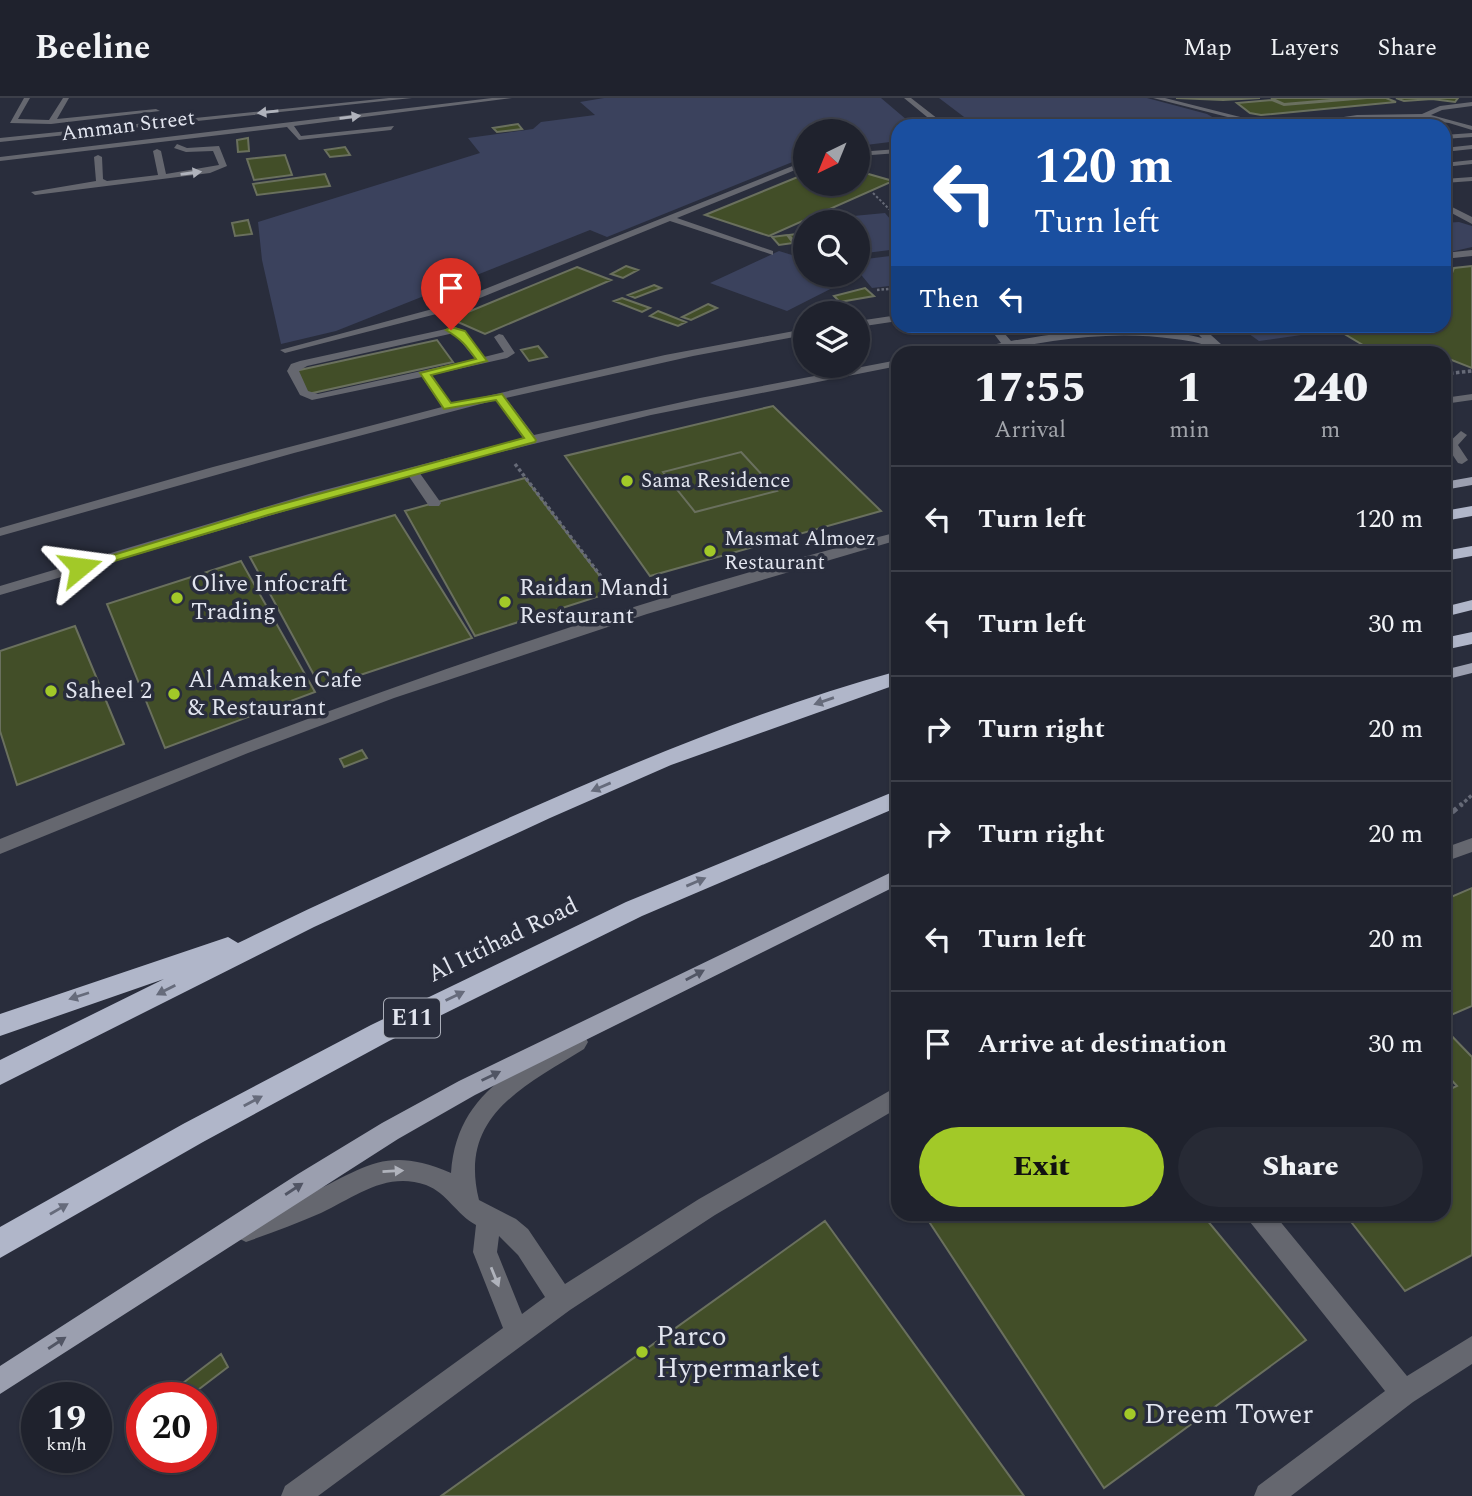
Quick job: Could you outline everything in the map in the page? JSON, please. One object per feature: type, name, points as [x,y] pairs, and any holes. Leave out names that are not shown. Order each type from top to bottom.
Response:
[{"type":"highway","points":[[1451,515],[1472,511]]},
{"type":"highway","points":[[1451,555],[1472,551]]},
{"type":"highway","points":[[1451,610],[1472,605]]},
{"type":"highway","points":[[1451,642],[1472,638]]},
{"type":"highway","points":[[0,1073],[306,920],[542,811],[664,760],[891,678]]},
{"type":"highway","name":"Al Ittihad Road","points":[[0,1243],[193,1133],[380,1033],[634,909],[891,801]]},
{"type":"highway","points":[[0,1025],[306,920]]},
{"type":"main road","points":[[1451,485],[1472,481]]},
{"type":"main road","points":[[1451,673],[1472,668]]},
{"type":"main road","points":[[0,1381],[216,1239],[434,1106],[542,1050],[891,879]]},
{"type":"street","points":[[27,98],[13,121],[27,124],[159,111]]},
{"type":"street","points":[[51,122],[66,98]]},
{"type":"street","points":[[379,101],[388,98]]},
{"type":"street","name":"Amman Street","points":[[0,140],[409,98]]},
{"type":"street","name":"Amman Street","points":[[0,159],[509,98]]},
{"type":"street","points":[[907,98],[934,119]]},
{"type":"street","points":[[1156,98],[1236,119]]},
{"type":"street","points":[[1425,116],[1440,108],[1472,104]]},
{"type":"street","points":[[1384,119],[1425,116],[1442,119]]},
{"type":"street","points":[[1451,121],[1472,126]]},
{"type":"street","points":[[289,125],[297,137],[302,138],[391,128]]},
{"type":"street","points":[[146,152],[177,146],[202,135]]},
{"type":"street","points":[[1451,136],[1472,135]]},
{"type":"street","points":[[35,192],[210,171],[222,166],[216,148],[186,150],[177,146]]},
{"type":"street","points":[[1451,149],[1472,147]]},
{"type":"street","points":[[157,151],[163,177]]},
{"type":"street","points":[[870,152],[891,151]]},
{"type":"street","points":[[67,152],[102,157],[99,180],[102,183]]},
{"type":"street","points":[[1451,160],[1459,164]]},
{"type":"street","points":[[1451,165],[1472,162]]},
{"type":"street","points":[[285,350],[444,309],[793,168]]},
{"type":"street","points":[[1451,180],[1472,179]]},
{"type":"street","points":[[1451,210],[1469,219]]},
{"type":"street","points":[[670,218],[770,253]]},
{"type":"street","points":[[1451,219],[1469,219]]},
{"type":"street","points":[[1451,255],[1472,253]]},
{"type":"street","points":[[870,322],[891,319]]},
{"type":"street","points":[[482,361],[461,333],[455,330],[303,363],[295,366],[293,371],[304,395],[313,398],[482,361],[511,352],[499,337]]},
{"type":"street","points":[[997,333],[1009,345]]},
{"type":"street","points":[[1027,342],[1048,333]]},
{"type":"street","points":[[1003,346],[1088,333]]},
{"type":"street","points":[[1164,333],[1218,345]]},
{"type":"street","points":[[0,532],[448,407],[702,351],[793,334]]},
{"type":"street","points":[[1204,334],[1218,345]]},
{"type":"street","points":[[0,591],[502,446],[783,383],[891,364]]},
{"type":"street","points":[[425,373],[448,407]]},
{"type":"street","points":[[499,396],[531,440]]},
{"type":"street","points":[[1451,400],[1472,397]]},
{"type":"street","points":[[1466,434],[1452,445],[1467,461]]},
{"type":"street","points":[[412,471],[434,503]]},
{"type":"street","points":[[0,847],[170,776],[388,694],[629,614],[891,538]]},
{"type":"street","points":[[1451,852],[1472,845]]},
{"type":"street","points":[[517,1332],[485,1252],[479,1213],[462,1173],[466,1143],[479,1116],[499,1093],[614,1017]]},
{"type":"street","points":[[295,1496],[561,1301],[707,1207],[891,1100]]},
{"type":"street","points":[[216,1239],[274,1221],[317,1202],[353,1181],[386,1170],[419,1171],[447,1183],[479,1213],[503,1224],[525,1244],[561,1301]]},
{"type":"street","points":[[1264,1221],[1404,1393]]},
{"type":"street","points":[[1268,1496],[1404,1393],[1472,1349]]},
{"type":"path","points":[[873,193],[891,211]]},
{"type":"path","points":[[877,290],[891,289]]},
{"type":"path","points":[[1451,373],[1472,371]]},
{"type":"path","points":[[502,446],[629,614]]},
{"type":"path","points":[[1451,813],[1472,795]]},
{"type":"shaded area","points":[[604,98],[881,98],[906,119],[891,119],[891,142],[870,144],[870,119],[793,119],[793,162],[607,237],[590,230],[336,331],[281,344],[262,260],[258,222],[480,153],[468,138],[533,129],[541,122],[595,115],[580,102]]},
{"type":"shaded area","points":[[939,98],[1147,98],[1207,114],[1216,119],[967,119]]},
{"type":"shaded area","points":[[885,213],[891,220],[891,250],[870,252],[870,214]]},
{"type":"shaded area","points":[[1451,223],[1472,226],[1472,247],[1451,252]]},
{"type":"shaded area","points":[[779,251],[793,255],[793,287],[834,287],[807,301],[793,301],[793,308],[787,311],[710,283]]},
{"type":"shaded area","points":[[891,256],[891,286],[872,288],[870,258]]},
{"type":"shaded area","points":[[1248,333],[1315,333],[1259,341]]},
{"type":"building","points":[[1176,98],[1260,98],[1223,100]]},
{"type":"building","points":[[1271,98],[1354,98],[1284,104]]},
{"type":"building","points":[[1386,98],[1396,102],[1261,115],[1250,113],[1237,103],[1272,100],[1284,105]]},
{"type":"building","points":[[1396,98],[1458,98],[1455,102],[1432,99],[1404,101]]},
{"type":"building","points":[[518,124],[522,129],[497,132],[493,128]]},
{"type":"building","points":[[248,138],[249,151],[238,152],[237,140]]},
{"type":"building","points":[[345,147],[350,155],[330,157],[325,150]]},
{"type":"building","points":[[285,155],[292,175],[254,180],[247,159]]},
{"type":"building","points":[[325,174],[330,186],[257,195],[253,184]]},
{"type":"building","points":[[870,174],[891,182],[870,191]]},
{"type":"building","points":[[793,179],[793,196],[859,196],[828,210],[793,210],[793,225],[769,236],[705,215]]},
{"type":"building","points":[[248,220],[252,234],[235,236],[232,223]]},
{"type":"building","points":[[787,235],[793,243],[779,245],[772,237]]},
{"type":"building","points":[[626,266],[638,270],[623,278],[611,274]]},
{"type":"building","points":[[1472,266],[1472,368],[1451,360],[1451,346],[1365,346],[1343,333],[1451,333],[1451,273],[1454,268]]},
{"type":"building","points":[[577,267],[611,280],[485,334],[451,319]]},
{"type":"building","points":[[654,285],[661,288],[635,298],[628,295]]},
{"type":"building","points":[[865,288],[874,296],[839,301],[834,296]]},
{"type":"building","points":[[622,298],[650,308],[642,312],[614,301]]},
{"type":"building","points":[[708,304],[717,308],[691,320],[682,317]]},
{"type":"building","points":[[658,311],[686,322],[678,326],[650,316]]},
{"type":"building","points":[[437,340],[453,362],[308,394],[295,371]]},
{"type":"building","points":[[538,346],[547,357],[529,361],[521,350]]},
{"type":"building","name":"Sama Residence","points":[[773,406],[881,511],[650,576],[565,456]],"holes":[[[741,452],[777,491],[695,512],[663,472]]]},
{"type":"building","points":[[741,452],[777,491],[695,512],[663,472]]},
{"type":"building","points":[[525,478],[612,592],[475,636],[405,511]]},
{"type":"building","points":[[395,515],[472,638],[321,688],[250,557]]},
{"type":"building","points":[[241,561],[315,692],[165,748],[107,604]]},
{"type":"building","name":"Saheel 2","points":[[75,626],[124,744],[17,785],[0,731],[0,651]]},
{"type":"building","points":[[362,750],[367,758],[344,767],[340,759]]},
{"type":"building","points":[[1472,888],[1472,1006],[1451,1015],[1451,897]]},
{"type":"building","points":[[1451,1035],[1472,1057],[1472,1255],[1405,1291],[1350,1221],[1451,1221],[1451,1089],[1457,1086],[1451,1080]]},
{"type":"building","points":[[825,1221],[1024,1496],[441,1496]]},
{"type":"building","name":"Dreem Tower","points":[[929,1221],[1208,1221],[1306,1340],[1104,1488]]},
{"type":"building","points":[[221,1354],[228,1367],[208,1382],[184,1382]]},
{"type":"place","name":"Sama Residence","points":[[627,481]]},
{"type":"place","name":"Masmat Almoez Restaurant","points":[[710,551]]},
{"type":"place","name":"Olive Infocraft Trading","points":[[177,598]]},
{"type":"place","name":"Raidan Mandi Restaurant","points":[[505,602]]},
{"type":"place","name":"Saheel 2","points":[[51,691]]},
{"type":"place","name":"Al Amaken Cafe & Restaurant","points":[[174,694]]},
{"type":"place","name":"Parco Hypermarket","points":[[642,1352]]},
{"type":"place","name":"Dreem Tower","points":[[1130,1414]]},
{"type":"route","points":[[80,567],[264,512],[531,440],[499,396],[448,407],[425,373],[482,361],[461,333],[451,330]]}]
